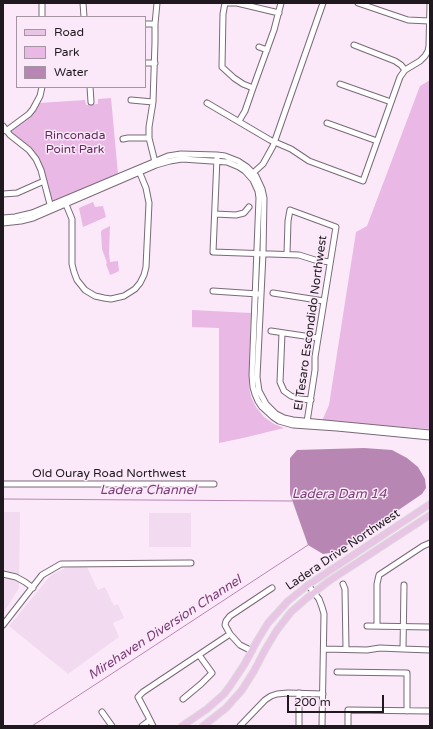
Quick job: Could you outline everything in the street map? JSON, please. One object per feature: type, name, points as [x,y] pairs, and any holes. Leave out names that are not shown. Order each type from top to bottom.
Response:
[{"type":"main road","name":"Ladera Drive Northwest","points":[[182,726],[207,709],[224,694],[236,678],[263,631],[273,617],[288,601],[308,585],[429,507]]},
{"type":"main road","name":"Ladera Drive Northwest","points":[[203,726],[234,700],[248,681],[270,640],[284,621],[299,605],[314,592],[430,514]]},
{"type":"street","points":[[42,3],[42,16]]},
{"type":"street","points":[[83,3],[84,16]]},
{"type":"street","points":[[155,163],[149,138],[149,128],[153,102],[157,3]]},
{"type":"street","points":[[253,88],[234,78],[222,67],[223,14],[225,3],[237,3],[279,13]]},
{"type":"street","points":[[239,122],[245,111],[282,3]]},
{"type":"street","points":[[252,174],[261,167],[275,142],[323,3]]},
{"type":"street","points":[[358,3],[408,20],[429,21]]},
{"type":"street","points":[[206,103],[275,142],[291,149],[310,161],[363,181],[400,77],[405,70],[420,61],[428,52],[430,3]]},
{"type":"street","points":[[146,24],[155,24]]},
{"type":"street","points":[[354,45],[395,61],[405,70]]},
{"type":"street","points":[[259,47],[267,50]]},
{"type":"street","points":[[146,63],[155,63]]},
{"type":"street","points":[[340,84],[391,102]]},
{"type":"street","points":[[42,88],[40,96],[29,114],[4,130],[29,150],[40,166],[50,208]]},
{"type":"street","points":[[90,88],[91,102]]},
{"type":"street","points":[[132,100],[153,102]]},
{"type":"street","points":[[326,123],[377,141]]},
{"type":"street","points":[[123,140],[128,138],[149,138]]},
{"type":"street","points":[[3,218],[26,215],[50,208],[155,163],[182,159],[217,158],[225,156],[238,160],[247,167],[252,174],[259,198],[260,254],[252,375],[253,387],[258,401],[273,417],[279,421],[293,425],[430,437]]},
{"type":"street","points":[[217,158],[213,252],[287,254],[330,262]]},
{"type":"street","points":[[65,202],[71,216],[72,223],[72,264],[75,276],[82,287],[96,296],[108,299],[120,297],[131,292],[140,283],[145,271],[149,204],[146,188],[138,170]]},
{"type":"street","points":[[3,194],[17,193],[44,181]]},
{"type":"street","points":[[215,214],[236,215],[244,213],[249,207]]},
{"type":"street","points":[[3,223],[27,220],[50,208]]},
{"type":"street","name":"El Tesaro Escondido Northwest","points":[[287,254],[288,220],[290,210],[336,227],[315,357],[315,370],[307,422]]},
{"type":"street","points":[[213,291],[258,294]]},
{"type":"street","points":[[273,292],[324,300]]},
{"type":"street","points":[[258,294],[257,377],[260,391],[266,404],[276,414],[284,418],[307,422],[430,433]]},
{"type":"street","points":[[271,331],[318,338]]},
{"type":"street","points":[[282,333],[280,382],[284,391],[291,396],[311,400]]},
{"type":"street","name":"Old Ouray Road Northwest","points":[[3,484],[214,484]]},
{"type":"street","points":[[377,626],[377,584],[379,575],[430,543]]},
{"type":"street","points":[[3,625],[42,575],[61,564],[191,563]]},
{"type":"street","points":[[3,574],[16,576],[33,588]]},
{"type":"street","points":[[343,584],[345,589],[346,649]]},
{"type":"street","points":[[308,585],[319,599],[324,614],[322,726]]},
{"type":"street","points":[[403,649],[404,585]]},
{"type":"street","points":[[252,650],[240,645],[230,634],[225,625],[226,621],[230,616],[272,588]]},
{"type":"street","points":[[367,626],[430,627]]},
{"type":"street","points":[[153,726],[138,697],[143,692],[230,634]]},
{"type":"street","points":[[324,649],[367,650],[380,648],[430,650]]},
{"type":"street","points":[[183,699],[212,673],[199,655]]},
{"type":"street","points":[[337,672],[408,673],[407,711]]},
{"type":"street","points":[[240,726],[264,700],[271,696],[277,694],[299,693],[323,694]]},
{"type":"street","points":[[299,693],[299,726]]},
{"type":"street","points":[[348,726],[348,710],[430,711]]},
{"type":"street","points":[[102,712],[112,726]]},
{"type":"street","points":[[142,726],[150,720]]},
{"type":"shaded area","points":[[3,512],[20,512],[19,588],[3,614]]},
{"type":"shaded area","points":[[149,513],[191,513],[191,547],[149,547]]},
{"type":"shaded area","points":[[86,565],[98,590],[105,587],[114,606],[118,604],[124,618],[113,623],[119,637],[68,674],[9,626],[51,575],[65,568]]},
{"type":"green space","points":[[430,80],[430,429],[322,421],[329,405],[356,232],[367,226],[420,86]]},
{"type":"green space","name":"Rinconada Point Park","points":[[111,98],[118,174],[52,202],[39,158],[32,148],[12,134],[10,130],[39,103],[85,100],[86,105],[98,104],[98,99]]},
{"type":"green space","points":[[93,202],[95,207],[103,206],[106,217],[83,227],[79,208]]},
{"type":"green space","points":[[110,226],[110,262],[118,261],[119,271],[110,275],[102,249],[101,232]]},
{"type":"green space","points":[[192,310],[251,313],[249,386],[251,397],[256,407],[264,417],[274,424],[284,428],[219,443],[219,328],[192,327]]},
{"type":"water","name":"Ladera Dam 14","points":[[364,448],[392,450],[407,458],[418,467],[425,479],[426,488],[422,494],[337,552],[323,554],[308,545],[290,494],[290,458],[297,450]]},
{"type":"waterway","name":"Ladera Channel","points":[[3,499],[292,501]]},
{"type":"waterway","name":"Mirehaven Diversion Channel","points":[[32,726],[308,545]]}]
